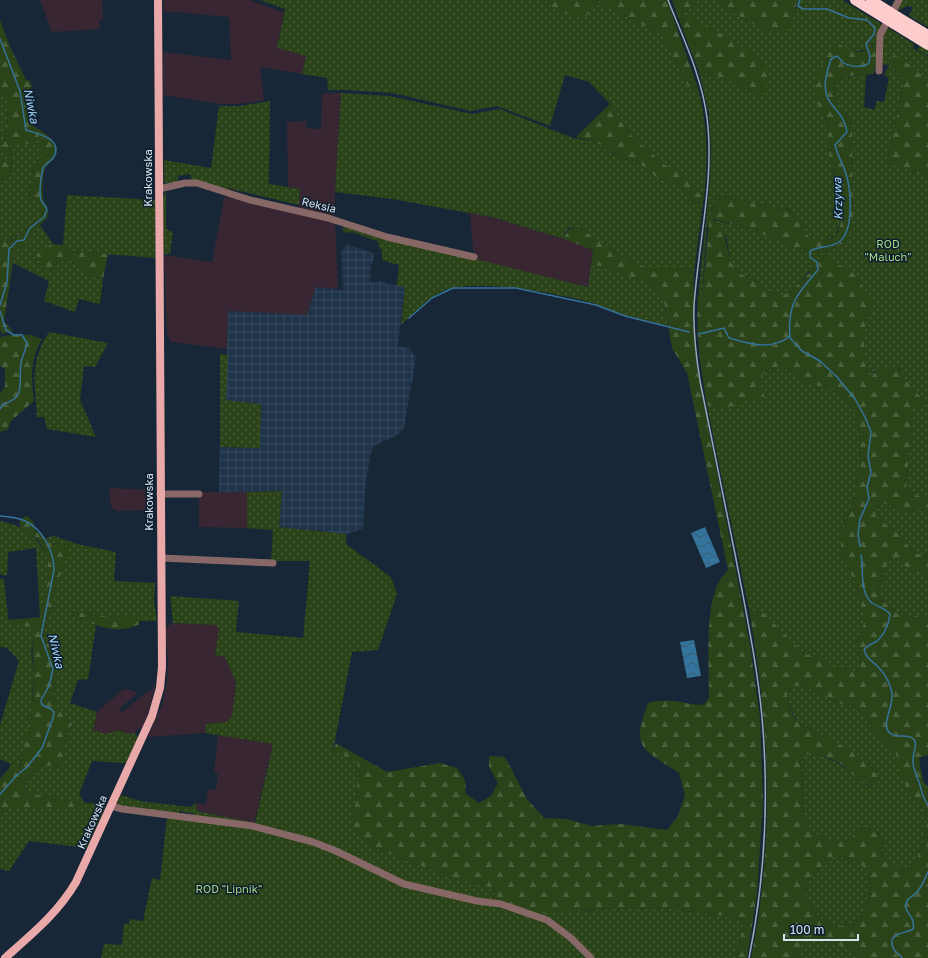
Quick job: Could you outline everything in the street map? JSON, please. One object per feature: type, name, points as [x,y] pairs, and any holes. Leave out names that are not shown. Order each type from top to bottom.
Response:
[{"type":"highway","points":[[855,0],[928,35]]},
{"type":"highway","points":[[871,0],[928,45]]},
{"type":"main road","name":"Krakowska","points":[[5,958],[46,922],[65,900],[82,870],[152,716],[160,688],[162,666],[158,0]]},
{"type":"street","points":[[879,71],[880,35],[899,0]]},
{"type":"street","name":"Reksia","points":[[158,189],[181,184],[197,183],[250,200],[328,218],[387,237],[474,257]]},
{"type":"street","points":[[160,494],[199,494]]},
{"type":"street","points":[[161,558],[273,563]]},
{"type":"street","points":[[111,806],[122,809],[253,826],[313,842],[336,851],[404,884],[477,901],[507,906],[547,920],[571,938],[590,958]]},
{"type":"shaded area","points":[[40,0],[102,0],[103,19],[99,20],[100,29],[52,32]]},
{"type":"shaded area","points":[[164,0],[250,0],[284,13],[277,48],[306,56],[302,74],[260,67],[264,100],[239,104],[220,104],[163,95],[163,52],[231,60],[229,17],[163,11]]},
{"type":"shaded area","points":[[341,93],[334,217],[299,209],[300,189],[288,187],[287,122],[306,121],[306,128],[321,129],[322,94]]},
{"type":"shaded area","points":[[228,195],[335,222],[338,289],[316,287],[307,315],[228,311],[227,349],[171,342],[167,335],[164,255],[212,262],[224,198]]},
{"type":"shaded area","points":[[470,213],[492,217],[574,242],[593,250],[589,287],[474,259],[475,251],[473,250]]},
{"type":"shaded area","points":[[347,244],[375,254],[371,265],[370,282],[385,281],[386,284],[405,286],[398,346],[409,348],[416,358],[404,428],[399,434],[372,447],[365,488],[363,529],[346,534],[279,527],[282,491],[219,492],[220,447],[260,448],[226,400],[228,311],[307,315],[316,287],[343,290],[341,252]]},
{"type":"shaded area","points":[[109,488],[153,490],[153,499],[149,509],[146,510],[116,511],[111,507]]},
{"type":"shaded area","points":[[199,492],[247,492],[247,528],[199,527]]},
{"type":"shaded area","points":[[173,623],[216,625],[219,628],[215,655],[225,657],[236,683],[232,716],[226,722],[206,724],[205,733],[150,737],[148,736],[162,705],[167,683],[168,662],[165,628]]},
{"type":"shaded area","points":[[156,681],[150,707],[142,729],[139,728],[134,733],[127,734],[119,730],[105,734],[93,730],[97,712],[122,690],[127,689],[138,693],[119,709],[122,712],[147,692],[150,692]]},
{"type":"shaded area","points":[[218,734],[273,744],[254,824],[196,810],[197,803],[206,804],[208,789],[216,790],[218,774],[214,773]]},
{"type":"green space","points":[[260,0],[545,0],[555,10],[596,1],[662,35],[690,90],[697,85],[701,99],[706,141],[704,198],[684,174],[665,166],[629,133],[610,104],[589,82],[565,75],[550,126],[497,106],[471,111],[392,93],[328,90],[327,78],[302,74],[306,56],[277,48],[285,9]]},
{"type":"green space","points":[[545,0],[667,0],[697,85],[690,90],[662,35],[596,1],[584,20],[555,10]]},
{"type":"green space","points":[[672,0],[696,0],[697,3],[693,8],[681,12],[684,18],[692,18],[724,36],[749,52],[759,61],[766,70],[768,78],[763,93],[756,95],[712,73],[700,75]]},
{"type":"green space","name":"ROD \"Maluch\"","points":[[696,0],[715,0],[737,15],[771,33],[784,31],[797,7],[797,0],[842,0],[883,25],[877,40],[868,49],[853,52],[847,51],[839,44],[822,112],[828,125],[828,150],[842,211],[840,225],[835,235],[827,240],[817,241],[809,236],[789,209],[780,209],[726,196],[719,197],[714,203],[710,215],[713,220],[741,226],[786,243],[794,249],[825,252],[847,241],[853,230],[852,125],[840,107],[836,95],[836,84],[844,78],[866,74],[864,107],[874,110],[877,101],[884,102],[889,78],[884,75],[889,65],[879,64],[885,26],[914,44],[913,48],[916,50],[920,46],[928,50],[928,55],[905,46],[928,56],[928,81],[916,69],[893,70],[900,74],[904,81],[887,163],[928,176],[928,501],[906,489],[913,408],[926,403],[903,377],[898,367],[874,371],[871,380],[867,378],[864,332],[866,323],[876,312],[809,271],[794,290],[783,295],[769,292],[758,282],[741,274],[731,263],[726,236],[707,225],[702,296],[698,297],[710,181],[711,149],[709,114],[700,75],[712,73],[756,95],[684,19],[681,12],[693,8],[697,3]]},
{"type":"green space","points":[[715,0],[797,0],[794,17],[784,32],[771,33],[737,15]]},
{"type":"green space","points":[[901,0],[928,0],[928,27],[909,16],[913,7],[908,6],[899,10],[896,8]]},
{"type":"green space","points":[[0,20],[8,42],[26,80],[30,81],[32,86],[29,91],[28,123],[40,130],[39,136],[32,144],[9,143],[13,160],[9,179],[0,184],[0,162],[8,159],[3,146],[7,128],[8,104],[0,90]]},
{"type":"green space","points":[[877,40],[876,64],[873,74],[847,77],[837,83],[835,88],[839,104],[852,125],[853,230],[847,241],[825,252],[794,249],[786,243],[741,226],[709,218],[714,203],[719,197],[726,196],[790,210],[796,214],[810,237],[816,240],[825,240],[835,236],[840,227],[840,200],[828,149],[828,125],[816,101],[815,83],[826,56],[834,44],[839,44],[854,52],[859,52],[869,48]]},
{"type":"green space","points":[[895,55],[916,69],[928,81],[928,176],[887,163],[904,81],[890,65],[891,57]]},
{"type":"green space","points":[[0,90],[8,104],[7,128],[3,146],[8,159],[0,162]]},
{"type":"green space","points":[[341,93],[389,96],[472,114],[500,109],[573,138],[595,141],[617,157],[639,163],[656,177],[681,185],[690,202],[703,203],[694,272],[680,268],[648,268],[618,255],[582,229],[575,227],[569,228],[565,233],[564,239],[492,217],[392,199],[335,192]]},
{"type":"green space","points":[[270,101],[269,184],[300,189],[299,205],[228,188],[227,190],[192,180],[190,174],[178,176],[178,182],[170,184],[164,182],[164,160],[211,168],[219,106],[240,106]]},
{"type":"green space","points":[[610,104],[629,133],[665,165],[684,174],[704,198],[703,203],[690,202],[681,185],[656,177],[639,163],[618,157],[595,141],[576,137]]},
{"type":"green space","points":[[40,130],[48,136],[43,137],[41,158],[33,168],[29,198],[36,199],[42,207],[41,217],[11,241],[0,236],[0,184],[9,179],[13,160],[9,142],[39,136]]},
{"type":"green space","points":[[48,136],[57,148],[57,153],[44,172],[43,195],[48,210],[47,218],[26,243],[14,254],[4,322],[13,331],[2,334],[0,330],[0,236],[12,241],[41,217],[42,207],[36,199],[29,198],[33,168],[41,158],[37,144],[43,137]]},
{"type":"green space","points":[[166,192],[166,229],[173,232],[170,254],[164,254],[163,197]]},
{"type":"green space","points":[[67,195],[155,200],[155,258],[69,251],[63,245]]},
{"type":"green space","points":[[709,221],[722,226],[731,263],[741,274],[758,282],[769,292],[783,295],[793,290],[825,256],[857,276],[876,312],[866,323],[864,332],[867,378],[871,379],[873,374],[878,369],[885,367],[898,367],[903,377],[926,403],[924,408],[913,408],[906,489],[928,501],[928,511],[922,509],[902,511],[883,503],[877,509],[876,517],[899,534],[917,554],[928,557],[928,578],[901,564],[895,557],[890,557],[879,588],[881,599],[896,613],[928,618],[928,755],[919,758],[923,781],[928,787],[928,958],[859,958],[858,954],[830,942],[816,940],[801,943],[799,958],[751,958],[759,915],[764,871],[767,784],[762,697],[749,610],[764,613],[804,654],[825,658],[831,667],[845,667],[856,672],[860,667],[857,642],[863,627],[864,616],[855,582],[841,554],[841,531],[854,499],[860,463],[859,430],[851,408],[842,395],[827,388],[807,383],[788,370],[773,368],[763,374],[760,387],[766,399],[760,402],[748,398],[738,404],[724,408],[707,405],[697,324],[698,297],[702,296]],"holes":[[[801,685],[843,705],[853,706],[862,712],[873,730],[895,751],[903,780],[912,799],[924,810],[927,824],[921,849],[915,862],[905,869],[889,864],[881,855],[883,842],[879,833],[868,828],[857,829],[849,842],[827,841],[807,828],[803,808],[802,760],[808,753],[830,758],[838,762],[864,783],[869,785],[874,786],[880,779],[868,764],[860,757],[797,721],[789,705],[787,695],[791,687]],[[833,858],[851,859],[863,867],[869,880],[869,894],[865,908],[857,919],[846,925],[833,925],[818,915],[806,898],[808,882]]]},
{"type":"green space","points":[[40,225],[53,244],[44,248],[59,260],[72,261],[86,275],[103,279],[100,304],[79,299],[75,312],[44,301],[49,281],[13,263],[15,252],[28,241]]},
{"type":"green space","points":[[345,226],[588,287],[591,265],[601,266],[647,282],[664,302],[668,326],[623,315],[581,300],[518,288],[496,286],[457,287],[443,291],[426,302],[401,325],[405,287],[397,286],[399,265],[382,260],[382,250],[378,246],[379,242],[352,232],[345,233],[342,229]]},
{"type":"green space","points":[[575,227],[582,229],[618,255],[648,268],[680,268],[694,272],[693,328],[697,369],[750,645],[760,718],[763,801],[757,894],[747,958],[736,958],[744,920],[738,918],[666,908],[611,909],[534,914],[493,900],[495,888],[460,881],[376,849],[355,833],[353,825],[359,769],[357,762],[333,751],[336,743],[387,772],[440,763],[457,768],[465,780],[466,794],[479,803],[491,796],[498,783],[489,767],[489,756],[505,757],[527,799],[544,818],[567,819],[591,826],[621,824],[667,830],[678,816],[685,795],[679,773],[648,752],[640,739],[640,730],[648,703],[656,701],[670,701],[703,705],[709,698],[708,640],[713,597],[720,579],[728,570],[687,373],[672,348],[664,302],[647,282],[601,266],[591,265],[593,250],[564,239],[568,231]]},
{"type":"green space","points":[[53,244],[63,245],[69,251],[108,254],[103,279],[86,275],[72,261],[60,260],[55,270],[47,271],[40,264],[37,255],[44,248]]},
{"type":"green space","points":[[49,332],[108,343],[95,367],[84,366],[80,400],[96,437],[47,429],[44,417],[37,417],[35,384],[36,363],[38,353]]},
{"type":"green space","points":[[16,334],[30,335],[42,339],[35,354],[32,369],[34,401],[11,421],[8,429],[0,432],[0,394],[5,386],[5,369],[0,366],[0,337]]},
{"type":"green space","points":[[220,354],[228,355],[226,400],[261,404],[260,448],[220,447]]},
{"type":"green space","points":[[772,368],[788,370],[807,383],[827,388],[842,395],[851,408],[859,430],[860,463],[854,499],[841,531],[841,554],[855,582],[864,616],[863,627],[857,642],[860,667],[856,672],[845,667],[831,667],[825,658],[804,654],[764,613],[749,610],[707,405],[718,408],[760,387],[763,374]]},
{"type":"green space","name":"ROD \"Lipnik\"","points":[[282,491],[279,527],[346,534],[346,544],[391,577],[397,594],[378,650],[352,652],[333,751],[357,762],[359,769],[353,825],[355,833],[376,849],[460,881],[495,888],[493,900],[586,911],[678,908],[679,910],[738,918],[744,920],[736,958],[101,958],[104,944],[122,945],[124,923],[129,924],[130,919],[143,921],[152,878],[160,880],[167,818],[194,817],[194,814],[179,811],[179,815],[118,805],[117,803],[121,795],[140,801],[190,807],[196,803],[197,811],[255,823],[273,744],[205,733],[206,724],[226,722],[232,716],[236,683],[225,657],[215,655],[219,628],[216,625],[173,623],[170,596],[239,601],[236,632],[303,638],[310,561],[271,561],[273,530],[247,528],[247,492]]},
{"type":"green space","points":[[883,503],[902,511],[922,509],[928,511],[928,557],[918,554],[911,549],[897,532],[876,517],[877,509]]},
{"type":"green space","points":[[27,516],[33,522],[35,530],[44,542],[66,545],[69,551],[54,592],[54,605],[47,616],[44,635],[59,666],[53,694],[55,703],[72,724],[63,747],[65,764],[61,767],[41,765],[29,776],[24,787],[27,793],[85,803],[84,810],[9,808],[0,818],[0,779],[9,768],[18,774],[30,716],[34,682],[33,648],[35,631],[31,627],[9,624],[8,620],[40,617],[48,576],[46,556],[42,547],[36,538],[20,528],[20,519]]},
{"type":"green space","points":[[0,521],[9,523],[26,531],[39,543],[48,560],[49,575],[40,617],[36,548],[8,552],[7,575],[4,576],[0,574]]},
{"type":"green space","points":[[35,530],[45,538],[54,536],[77,544],[116,552],[114,581],[155,583],[154,601],[157,621],[138,621],[137,617],[110,617],[71,611],[71,614],[96,626],[88,679],[78,680],[70,703],[97,712],[93,730],[105,734],[119,730],[127,734],[134,733],[138,737],[126,763],[92,761],[79,794],[85,803],[97,803],[105,807],[87,848],[29,841],[9,871],[0,869],[0,818],[9,808],[84,809],[84,803],[26,793],[25,788],[25,784],[29,777],[41,765],[61,767],[63,747],[72,724],[55,703],[53,694],[59,666],[44,635],[47,616],[54,605],[54,592],[62,570],[59,544],[44,542]]},
{"type":"green space","points":[[890,556],[895,557],[901,564],[928,578],[928,618],[896,613],[881,599],[879,588]]},
{"type":"green space","points":[[0,578],[4,580],[9,624],[31,627],[35,631],[31,652],[34,673],[30,725],[18,774],[9,768],[11,764],[0,759],[0,725],[19,661],[7,648],[0,647]]},
{"type":"green space","points":[[71,611],[110,617],[137,617],[140,624],[122,629],[104,628],[71,614]]},
{"type":"green space","points":[[801,685],[843,705],[853,706],[862,712],[873,730],[895,751],[912,799],[924,810],[927,824],[921,849],[915,862],[905,869],[889,864],[881,855],[883,842],[879,833],[868,828],[857,829],[849,842],[827,841],[807,828],[803,808],[802,760],[808,753],[817,754],[833,760],[847,769],[867,786],[876,771],[841,746],[797,721],[791,709],[787,695],[791,687]]},
{"type":"green space","points":[[832,858],[851,859],[863,867],[869,880],[870,894],[866,908],[858,919],[847,925],[833,925],[818,915],[806,898],[808,882]]},
{"type":"green space","points":[[814,939],[836,944],[858,954],[859,958],[799,958],[801,943]]},
{"type":"water","points":[[705,527],[720,562],[706,568],[691,533]]},
{"type":"water","points":[[694,640],[701,676],[687,678],[680,642]]},
{"type":"waterway","name":"Krzywa","points":[[800,0],[798,6],[803,9],[827,9],[849,18],[867,20],[875,28],[874,34],[866,44],[870,56],[869,63],[860,66],[850,65],[844,63],[837,56],[831,59],[828,69],[825,86],[827,97],[843,119],[847,132],[835,145],[844,168],[849,187],[850,218],[848,228],[839,242],[810,251],[810,257],[817,262],[818,270],[804,286],[795,300],[790,316],[789,326],[790,338],[802,351],[820,361],[837,377],[855,399],[871,432],[868,456],[871,472],[867,487],[869,499],[860,519],[858,535],[860,546]]},
{"type":"waterway","name":"Niwka","points":[[0,39],[20,91],[26,130],[48,138],[55,145],[56,151],[53,159],[44,166],[41,176],[41,199],[47,210],[44,217],[30,228],[24,240],[17,241],[9,249],[7,282],[0,305]]},
{"type":"waterway","points":[[409,318],[432,298],[453,288],[516,288],[596,305],[625,316],[689,332]]},
{"type":"waterway","name":"Niwka","points":[[0,311],[6,330],[14,335],[22,335],[27,343],[21,363],[20,388],[16,398],[3,404],[0,409]]},
{"type":"waterway","points":[[699,334],[724,328],[729,338],[760,345],[768,345],[783,341],[790,336]]},
{"type":"waterway","name":"Niwka","points":[[0,516],[13,517],[22,520],[37,530],[42,535],[50,549],[54,570],[41,636],[53,669],[49,686],[41,700],[42,705],[54,712],[53,718],[42,748],[27,767],[17,775],[0,794]]},
{"type":"waterway","name":"Krzywa","points":[[861,555],[865,593],[872,603],[885,609],[890,614],[882,636],[864,650],[868,658],[884,674],[892,693],[886,723],[888,731],[894,735],[913,738],[915,741],[916,746],[913,757],[914,771],[923,797],[928,805]]},
{"type":"waterway","name":"Krzywa","points":[[902,958],[893,948],[892,939],[898,934],[913,929],[913,920],[906,909],[906,903],[923,884],[928,872]]},
{"type":"railway","points":[[668,0],[686,43],[701,88],[707,118],[709,164],[694,306],[695,344],[700,381],[751,638],[762,717],[765,777],[764,838],[759,898],[749,958]]}]
